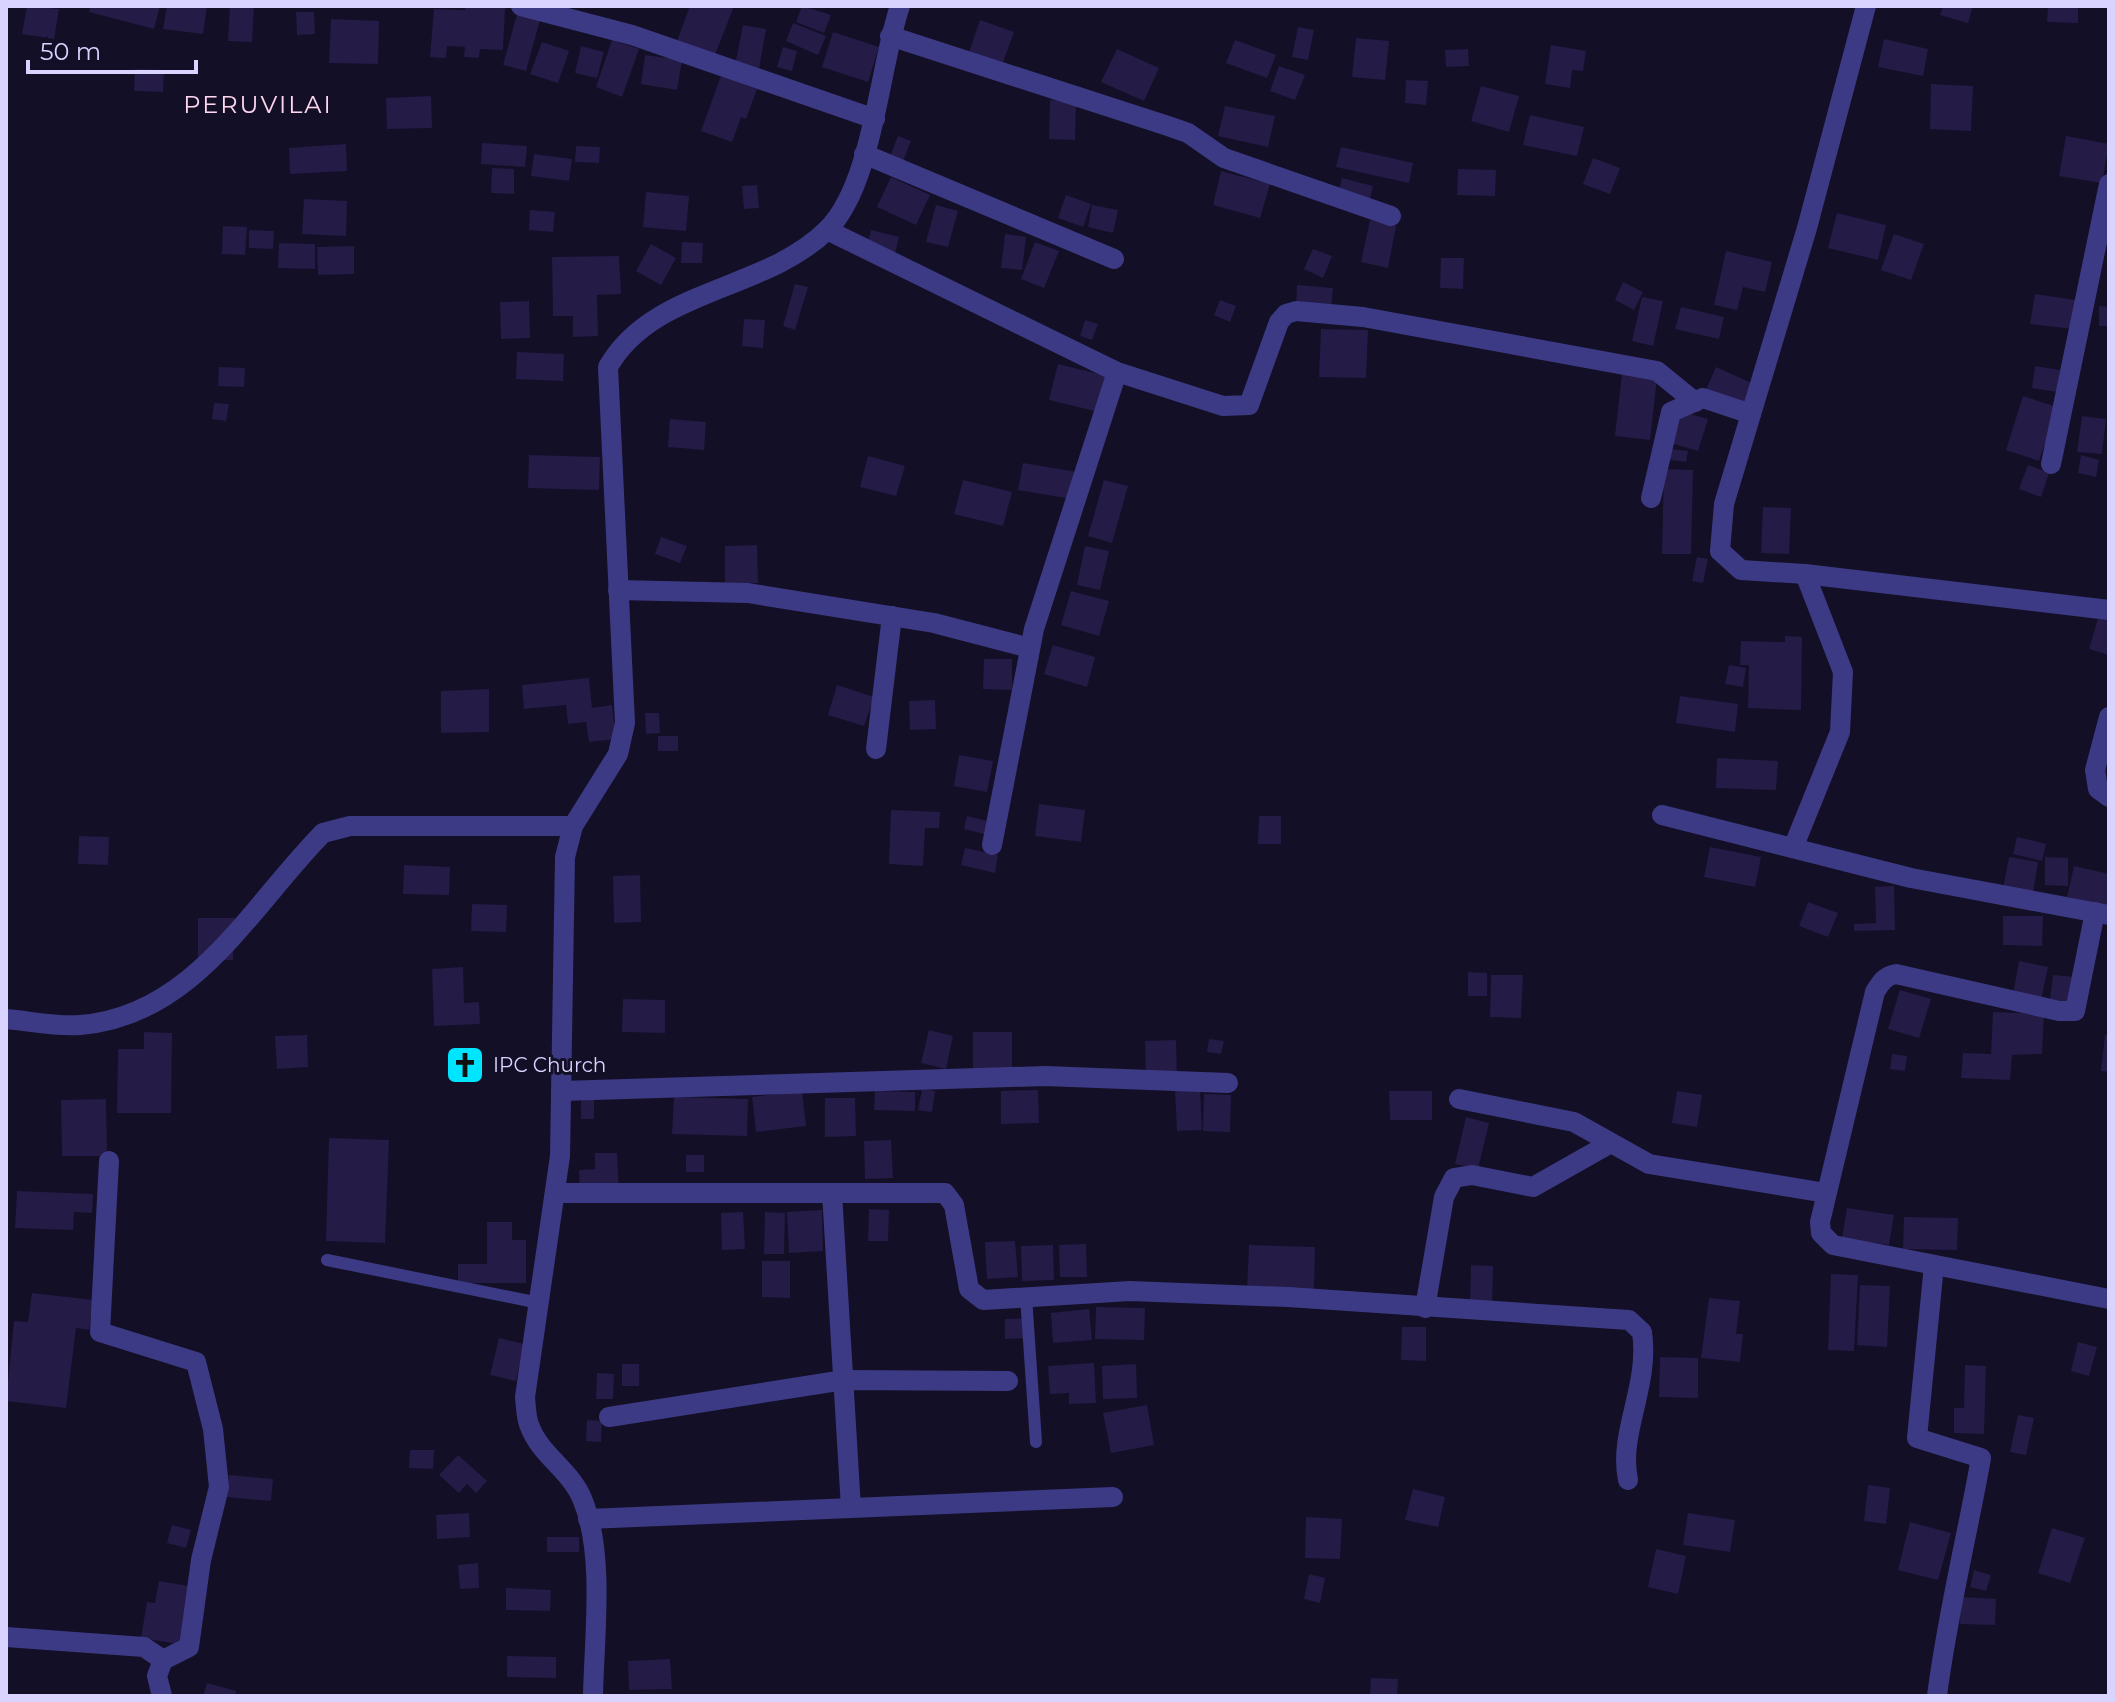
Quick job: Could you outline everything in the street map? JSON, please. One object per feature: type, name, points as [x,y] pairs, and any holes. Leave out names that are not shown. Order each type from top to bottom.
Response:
[{"type":"street","points":[[521,6],[632,35],[875,119]]},
{"type":"street","points":[[593,1696],[595,1578],[588,1519],[583,1501],[564,1468],[540,1445],[529,1426],[525,1397],[555,1193],[561,1091],[565,857],[573,826],[618,754],[625,723],[608,367],[622,343],[645,323],[782,262],[827,230],[842,208],[864,154],[875,119],[890,36],[900,6]]},
{"type":"street","points":[[1866,6],[1811,214],[1724,504],[1720,551],[1741,570],[1805,574],[2109,610]]},
{"type":"street","points":[[890,36],[1188,133],[1224,158],[1391,216]]},
{"type":"street","points":[[864,154],[1114,259]]},
{"type":"street","points":[[2051,464],[2109,184]]},
{"type":"street","points":[[827,230],[1117,372],[1223,406],[1249,405],[1279,322],[1286,314],[1296,311],[1363,317],[1657,371],[1695,402]]},
{"type":"street","points":[[992,845],[1030,648],[1117,372]]},
{"type":"street","points":[[1651,498],[1671,412],[1703,398],[1751,414]]},
{"type":"street","points":[[1793,848],[1840,732],[1843,672],[1805,574]]},
{"type":"street","points":[[618,590],[748,593],[934,623],[1030,648]]},
{"type":"street","points":[[876,749],[892,616]]},
{"type":"street","points":[[2109,717],[2095,780],[2098,789],[2109,797]]},
{"type":"street","points":[[1662,815],[1911,878],[2102,914],[2075,1011],[2059,1011],[1896,974],[1887,976],[1875,992],[1826,1193],[1821,1233],[1833,1245],[2109,1299]]},
{"type":"street","points":[[6,1019],[78,1025],[114,1019],[154,1006],[194,978],[323,833],[350,826],[573,826]]},
{"type":"street","points":[[561,1091],[1045,1076],[1228,1083]]},
{"type":"street","points":[[1459,1099],[1574,1122],[1649,1164],[1826,1193]]},
{"type":"street","points":[[1425,1308],[1444,1197],[1454,1178],[1472,1175],[1533,1187],[1609,1144]]},
{"type":"street","points":[[109,1161],[100,1332],[196,1362],[215,1444],[219,1487],[201,1560],[189,1647],[163,1660],[157,1676],[162,1696]]},
{"type":"street","points":[[555,1193],[945,1193],[954,1205],[969,1289],[983,1300],[1130,1291],[1288,1297],[1629,1320],[1638,1324],[1642,1332],[1644,1363],[1637,1406],[1624,1449],[1628,1480]]},
{"type":"street","points":[[832,1193],[851,1508]]},
{"type":"street","points":[[1934,1265],[1917,1438],[1981,1458],[1964,1556],[1946,1628],[1937,1696]]},
{"type":"street","points":[[609,1417],[844,1380],[1008,1381]]},
{"type":"street","points":[[588,1519],[1113,1497]]},
{"type":"street","points":[[6,1637],[144,1647],[163,1660]]},
{"type":"lane","points":[[327,1260],[539,1303]]},
{"type":"lane","points":[[1026,1297],[1036,1442]]},
{"type":"building","points":[[27,6],[59,9],[54,39],[22,34]]},
{"type":"building","points":[[91,6],[160,6],[154,29],[89,12]]},
{"type":"building","points":[[167,6],[207,6],[203,34],[163,29]]},
{"type":"building","points":[[230,6],[254,6],[252,42],[228,41]]},
{"type":"building","points":[[466,6],[505,8],[503,50],[480,49],[479,58],[464,57],[465,47],[447,46],[446,58],[430,57],[434,9],[465,10]]},
{"type":"building","points":[[690,6],[734,6],[715,55],[677,41]]},
{"type":"building","points":[[802,6],[831,15],[824,33],[796,22]]},
{"type":"building","points":[[1943,6],[1973,6],[1968,23],[1940,15]]},
{"type":"building","points":[[2048,6],[2078,6],[2078,23],[2047,22]]},
{"type":"building","points":[[296,12],[314,12],[315,34],[297,35]]},
{"type":"building","points":[[517,14],[540,20],[526,71],[503,65]]},
{"type":"building","points":[[331,19],[379,21],[378,64],[329,63]]},
{"type":"building","points":[[980,20],[1014,32],[998,76],[965,64]]},
{"type":"building","points":[[793,23],[826,36],[818,55],[786,41]]},
{"type":"building","points":[[743,25],[766,29],[758,75],[734,71]]},
{"type":"building","points":[[1298,27],[1314,30],[1308,60],[1292,57]]},
{"type":"building","points":[[833,32],[879,47],[868,82],[822,67]]},
{"type":"building","points":[[1356,38],[1389,41],[1385,80],[1352,77]]},
{"type":"building","points":[[1884,39],[1928,49],[1923,76],[1878,67]]},
{"type":"building","points":[[612,40],[639,49],[622,97],[596,87]]},
{"type":"building","points":[[1235,40],[1276,55],[1267,78],[1226,63]]},
{"type":"building","points":[[542,42],[569,51],[558,83],[530,74]]},
{"type":"building","points":[[1551,45],[1586,51],[1583,71],[1572,70],[1570,88],[1545,84]]},
{"type":"building","points":[[581,46],[604,52],[597,78],[575,73]]},
{"type":"building","points":[[783,47],[797,51],[792,71],[777,67]]},
{"type":"building","points":[[1117,49],[1159,68],[1144,101],[1101,82]]},
{"type":"building","points":[[1468,49],[1469,66],[1446,67],[1445,50]]},
{"type":"building","points":[[645,55],[682,60],[677,90],[641,84]]},
{"type":"building","points":[[1279,66],[1305,75],[1295,100],[1270,91]]},
{"type":"building","points":[[135,69],[164,70],[163,92],[134,91]]},
{"type":"building","points":[[721,76],[757,89],[746,119],[741,117],[732,142],[701,131]]},
{"type":"building","points":[[1406,80],[1428,81],[1426,105],[1405,103]]},
{"type":"building","points":[[1931,84],[1973,86],[1971,131],[1930,129]]},
{"type":"building","points":[[1481,86],[1519,96],[1509,132],[1471,121]]},
{"type":"building","points":[[431,96],[432,128],[387,129],[386,98]]},
{"type":"building","points":[[1050,100],[1076,102],[1075,140],[1049,139]]},
{"type":"building","points":[[1225,106],[1275,116],[1268,147],[1218,136]]},
{"type":"building","points":[[1530,115],[1584,127],[1577,156],[1523,145]]},
{"type":"building","points":[[898,136],[911,141],[902,164],[889,159]]},
{"type":"building","points":[[2066,136],[2109,144],[2102,183],[2059,176]]},
{"type":"building","points":[[482,143],[527,146],[525,167],[481,164]]},
{"type":"building","points":[[346,144],[347,171],[290,174],[289,148]]},
{"type":"building","points":[[576,146],[600,147],[599,163],[575,162]]},
{"type":"building","points":[[1341,147],[1413,163],[1409,183],[1336,167]]},
{"type":"building","points":[[534,154],[572,159],[569,181],[531,176]]},
{"type":"building","points":[[1593,158],[1620,168],[1610,194],[1583,184]]},
{"type":"building","points":[[492,168],[514,169],[514,194],[491,193]]},
{"type":"building","points":[[1458,169],[1496,170],[1495,196],[1457,195]]},
{"type":"building","points":[[1221,171],[1270,184],[1260,218],[1213,205]]},
{"type":"building","points":[[891,177],[930,195],[916,225],[877,207]]},
{"type":"building","points":[[1342,178],[1373,186],[1369,204],[1338,196]]},
{"type":"building","points":[[757,185],[759,208],[744,209],[742,186]]},
{"type":"building","points":[[646,192],[689,196],[686,231],[643,227]]},
{"type":"building","points":[[1066,195],[1091,204],[1083,227],[1058,218]]},
{"type":"building","points":[[304,199],[347,201],[346,236],[302,234]]},
{"type":"building","points":[[936,205],[958,211],[948,247],[926,242]]},
{"type":"building","points":[[1092,205],[1118,210],[1113,233],[1088,227]]},
{"type":"building","points":[[530,210],[555,212],[553,232],[529,230]]},
{"type":"building","points":[[1837,213],[1886,225],[1878,260],[1828,248]]},
{"type":"building","points":[[1370,220],[1396,226],[1388,268],[1361,262]]},
{"type":"building","points":[[223,226],[247,227],[245,255],[222,254]]},
{"type":"building","points":[[249,230],[274,231],[273,249],[249,248]]},
{"type":"building","points":[[871,230],[899,237],[894,258],[866,251]]},
{"type":"building","points":[[1005,234],[1026,237],[1022,270],[1001,268]]},
{"type":"building","points":[[1894,234],[1924,244],[1911,280],[1881,270]]},
{"type":"building","points":[[682,242],[703,243],[702,263],[681,263]]},
{"type":"building","points":[[1035,242],[1059,251],[1044,288],[1021,279]]},
{"type":"building","points":[[279,243],[315,244],[315,269],[278,268]]},
{"type":"building","points":[[651,244],[676,258],[661,285],[636,271]]},
{"type":"building","points":[[354,246],[354,274],[318,275],[317,247]]},
{"type":"building","points":[[1313,249],[1332,256],[1323,278],[1304,269]]},
{"type":"building","points":[[1726,251],[1772,262],[1765,292],[1743,287],[1737,310],[1714,305]]},
{"type":"building","points":[[619,256],[621,294],[597,295],[598,336],[573,337],[573,316],[553,316],[552,257]]},
{"type":"building","points":[[1441,258],[1464,258],[1463,289],[1440,288]]},
{"type":"building","points":[[1623,282],[1643,292],[1634,310],[1615,300]]},
{"type":"building","points":[[795,284],[808,287],[795,330],[783,326]]},
{"type":"building","points":[[1297,285],[1333,288],[1331,309],[1296,307]]},
{"type":"building","points":[[2035,294],[2076,300],[2073,329],[2030,324]]},
{"type":"building","points":[[1642,297],[1663,301],[1653,346],[1632,341]]},
{"type":"building","points":[[1220,300],[1236,306],[1230,322],[1214,315]]},
{"type":"building","points":[[529,301],[530,338],[501,339],[500,302]]},
{"type":"building","points":[[2099,306],[2109,307],[2109,326],[2099,326]]},
{"type":"building","points":[[1681,307],[1724,317],[1719,339],[1675,329]]},
{"type":"building","points":[[744,319],[765,320],[763,348],[742,346]]},
{"type":"building","points":[[1085,320],[1098,324],[1092,340],[1080,336]]},
{"type":"building","points":[[1321,329],[1368,330],[1366,378],[1319,377]]},
{"type":"building","points":[[517,352],[564,354],[563,381],[516,379]]},
{"type":"building","points":[[1058,364],[1107,376],[1099,412],[1049,400]]},
{"type":"building","points":[[2035,366],[2060,370],[2058,392],[2032,388]]},
{"type":"building","points":[[219,367],[245,368],[244,387],[218,386]]},
{"type":"building","points":[[1716,367],[1754,384],[1743,409],[1705,392]]},
{"type":"building","points":[[1622,374],[1657,378],[1650,440],[1615,436]]},
{"type":"building","points":[[2023,396],[2063,409],[2050,448],[2044,446],[2039,461],[2006,450]]},
{"type":"building","points":[[214,403],[229,404],[226,421],[212,419]]},
{"type":"building","points":[[1676,410],[1708,419],[1698,451],[1667,442]]},
{"type":"building","points":[[2082,416],[2106,419],[2102,454],[2077,452]]},
{"type":"building","points":[[670,419],[706,422],[704,450],[668,447]]},
{"type":"building","points":[[1670,449],[1688,451],[1686,462],[1669,460]]},
{"type":"building","points":[[529,455],[600,457],[599,490],[528,488]]},
{"type":"building","points":[[2081,455],[2099,460],[2096,477],[2078,473]]},
{"type":"building","points":[[868,456],[905,466],[896,496],[860,487]]},
{"type":"building","points":[[1023,463],[1077,472],[1072,499],[1018,490]]},
{"type":"building","points":[[2028,465],[2049,473],[2041,497],[2019,489]]},
{"type":"building","points":[[1664,469],[1693,470],[1691,554],[1662,554]]},
{"type":"building","points":[[963,480],[1012,492],[1003,526],[954,514]]},
{"type":"building","points":[[1104,480],[1128,486],[1112,543],[1088,536]]},
{"type":"building","points":[[1763,507],[1791,508],[1789,554],[1761,553]]},
{"type":"building","points":[[661,537],[687,546],[680,563],[655,554]]},
{"type":"building","points":[[757,545],[758,583],[725,584],[725,546]]},
{"type":"building","points":[[1085,546],[1109,551],[1100,590],[1077,585]]},
{"type":"building","points":[[1697,557],[1708,559],[1703,583],[1692,581]]},
{"type":"building","points":[[1071,591],[1109,601],[1099,636],[1061,625]]},
{"type":"building","points":[[2099,615],[2109,618],[2109,655],[2089,649]]},
{"type":"building","points":[[1785,636],[1802,637],[1801,710],[1748,708],[1749,665],[1740,665],[1741,641],[1785,642]]},
{"type":"building","points":[[1053,645],[1095,657],[1087,687],[1044,674]]},
{"type":"building","points":[[984,659],[1012,659],[1012,690],[983,689]]},
{"type":"building","points":[[1729,665],[1746,668],[1743,687],[1725,684]]},
{"type":"building","points":[[589,678],[592,708],[612,705],[616,739],[589,742],[586,722],[568,724],[566,705],[524,709],[522,685]]},
{"type":"building","points":[[837,685],[874,697],[864,726],[828,715]]},
{"type":"building","points":[[489,689],[489,732],[441,733],[441,691]]},
{"type":"building","points":[[1680,696],[1738,704],[1735,732],[1676,723]]},
{"type":"building","points":[[935,700],[936,729],[910,730],[909,701]]},
{"type":"building","points":[[645,713],[659,713],[660,733],[646,734]]},
{"type":"building","points":[[658,736],[678,736],[678,751],[658,751]]},
{"type":"building","points":[[959,755],[993,761],[987,792],[954,786]]},
{"type":"building","points":[[1717,758],[1778,761],[1776,790],[1716,788]]},
{"type":"building","points":[[1039,804],[1085,810],[1081,842],[1035,836]]},
{"type":"building","points":[[891,810],[940,812],[939,828],[925,828],[923,866],[889,864]]},
{"type":"building","points":[[967,816],[987,821],[984,834],[964,829]]},
{"type":"building","points":[[1259,816],[1281,816],[1281,844],[1258,844]]},
{"type":"building","points":[[79,836],[109,837],[108,865],[78,864]]},
{"type":"building","points":[[2017,837],[2046,844],[2042,861],[2013,854]]},
{"type":"building","points":[[1710,847],[1761,857],[1755,887],[1704,877]]},
{"type":"building","points":[[965,848],[998,855],[995,873],[961,865]]},
{"type":"building","points":[[2009,857],[2038,862],[2033,893],[2003,889]]},
{"type":"building","points":[[2045,857],[2068,858],[2068,886],[2045,885]]},
{"type":"building","points":[[404,865],[450,867],[449,895],[403,894]]},
{"type":"building","points":[[2074,866],[2109,874],[2109,906],[2067,897]]},
{"type":"building","points":[[640,875],[641,922],[614,923],[613,876]]},
{"type":"building","points":[[1894,886],[1895,930],[1854,931],[1854,924],[1876,923],[1875,887]]},
{"type":"building","points":[[1808,902],[1838,913],[1828,937],[1799,926]]},
{"type":"building","points":[[472,904],[507,905],[506,932],[471,931]]},
{"type":"building","points":[[2003,916],[2043,916],[2042,946],[2003,945]]},
{"type":"building","points":[[198,918],[235,918],[233,960],[198,960]]},
{"type":"building","points":[[2019,961],[2048,967],[2041,1000],[2013,995]]},
{"type":"building","points":[[463,967],[464,1003],[479,1002],[480,1024],[434,1026],[432,969]]},
{"type":"building","points":[[1468,972],[1487,973],[1487,996],[1468,996]]},
{"type":"building","points":[[1491,975],[1523,975],[1521,1018],[1490,1017]]},
{"type":"building","points":[[2053,975],[2075,977],[2071,1010],[2049,1007]]},
{"type":"building","points":[[1900,990],[1931,999],[1919,1038],[1888,1029]]},
{"type":"building","points":[[623,999],[665,1000],[665,1033],[622,1032]]},
{"type":"building","points":[[1993,1012],[2044,1014],[2042,1054],[2012,1055],[2010,1080],[1961,1078],[1963,1053],[1991,1054]]},
{"type":"building","points":[[929,1030],[953,1036],[946,1069],[921,1063]]},
{"type":"building","points":[[144,1032],[172,1033],[171,1113],[117,1113],[118,1049],[144,1049]]},
{"type":"building","points":[[973,1032],[1012,1032],[1012,1073],[973,1073]]},
{"type":"building","points":[[307,1035],[308,1067],[277,1069],[275,1036]]},
{"type":"building","points":[[2105,1035],[2109,1035],[2109,1072],[2101,1071]]},
{"type":"building","points":[[1209,1039],[1224,1041],[1221,1054],[1207,1052]]},
{"type":"building","points":[[1176,1040],[1177,1079],[1146,1080],[1145,1041]]},
{"type":"building","points":[[1892,1054],[1907,1056],[1905,1071],[1890,1069]]},
{"type":"building","points":[[922,1089],[935,1091],[932,1112],[918,1110]]},
{"type":"building","points":[[1200,1089],[1202,1130],[1177,1131],[1175,1090]]},
{"type":"building","points":[[1038,1090],[1039,1123],[1001,1124],[1001,1091]]},
{"type":"building","points":[[802,1091],[806,1126],[756,1132],[752,1097]]},
{"type":"building","points":[[875,1091],[915,1092],[915,1111],[874,1110]]},
{"type":"building","points":[[1389,1091],[1432,1091],[1432,1120],[1390,1120]]},
{"type":"building","points":[[1677,1091],[1702,1095],[1697,1127],[1672,1123]]},
{"type":"building","points":[[1204,1094],[1231,1095],[1230,1132],[1203,1131]]},
{"type":"building","points":[[674,1097],[748,1099],[747,1136],[672,1134]]},
{"type":"building","points":[[594,1098],[594,1119],[581,1119],[581,1099]]},
{"type":"building","points":[[825,1098],[855,1098],[856,1136],[825,1137]]},
{"type":"building","points":[[106,1099],[107,1156],[62,1156],[61,1100]]},
{"type":"building","points":[[1466,1117],[1489,1123],[1478,1169],[1455,1164]]},
{"type":"building","points":[[329,1138],[389,1140],[385,1243],[326,1241]]},
{"type":"building","points":[[891,1140],[893,1178],[865,1179],[864,1141]]},
{"type":"building","points":[[595,1153],[617,1153],[619,1197],[580,1199],[579,1170],[595,1169]]},
{"type":"building","points":[[686,1155],[704,1155],[704,1172],[686,1172]]},
{"type":"building","points":[[17,1191],[93,1194],[92,1213],[74,1212],[73,1230],[15,1228]]},
{"type":"building","points":[[1847,1208],[1894,1215],[1889,1245],[1842,1238]]},
{"type":"building","points":[[869,1209],[889,1210],[888,1241],[868,1241]]},
{"type":"building","points":[[822,1210],[823,1251],[789,1253],[787,1212]]},
{"type":"building","points":[[743,1212],[745,1249],[722,1250],[721,1213]]},
{"type":"building","points":[[765,1212],[785,1213],[784,1254],[764,1254]]},
{"type":"building","points":[[1904,1217],[1958,1218],[1957,1250],[1903,1249]]},
{"type":"building","points":[[487,1222],[512,1222],[512,1240],[526,1240],[526,1283],[458,1283],[458,1264],[487,1264]]},
{"type":"building","points":[[1015,1241],[1018,1277],[987,1279],[985,1242]]},
{"type":"building","points":[[1086,1244],[1087,1277],[1060,1277],[1059,1245]]},
{"type":"building","points":[[1053,1245],[1054,1280],[1022,1281],[1021,1246]]},
{"type":"building","points":[[1249,1245],[1315,1247],[1314,1292],[1247,1290]]},
{"type":"building","points":[[762,1261],[790,1261],[790,1298],[762,1297]]},
{"type":"building","points":[[1471,1265],[1493,1266],[1492,1308],[1470,1307]]},
{"type":"building","points":[[1831,1274],[1858,1275],[1854,1351],[1828,1350]]},
{"type":"building","points":[[1860,1285],[1890,1286],[1887,1347],[1857,1345]]},
{"type":"building","points":[[32,1293],[93,1300],[89,1330],[76,1328],[66,1408],[6,1401],[14,1321],[28,1322]]},
{"type":"building","points":[[1709,1298],[1740,1301],[1736,1334],[1743,1334],[1740,1362],[1701,1358]]},
{"type":"building","points":[[1096,1307],[1145,1308],[1144,1340],[1095,1339]]},
{"type":"building","points":[[1089,1309],[1092,1340],[1053,1343],[1051,1313]]},
{"type":"building","points":[[1032,1318],[1033,1338],[1005,1339],[1005,1319]]},
{"type":"building","points":[[1402,1327],[1426,1327],[1426,1361],[1401,1360]]},
{"type":"building","points":[[499,1338],[524,1344],[516,1381],[490,1375]]},
{"type":"building","points":[[2078,1342],[2097,1347],[2089,1376],[2071,1371]]},
{"type":"building","points":[[1660,1357],[1698,1358],[1698,1398],[1659,1397]]},
{"type":"building","points":[[1094,1363],[1096,1403],[1069,1404],[1069,1393],[1050,1394],[1048,1366]]},
{"type":"building","points":[[622,1364],[639,1364],[639,1386],[622,1386]]},
{"type":"building","points":[[1136,1364],[1137,1398],[1103,1399],[1102,1366]]},
{"type":"building","points":[[1965,1365],[1986,1366],[1984,1434],[1954,1433],[1954,1408],[1964,1408]]},
{"type":"building","points":[[597,1373],[614,1374],[613,1399],[596,1399]]},
{"type":"building","points":[[1147,1405],[1154,1445],[1111,1453],[1103,1413]]},
{"type":"building","points":[[2018,1415],[2034,1418],[2026,1455],[2010,1452]]},
{"type":"building","points":[[587,1420],[602,1421],[601,1442],[586,1441]]},
{"type":"building","points":[[410,1450],[434,1450],[433,1469],[409,1468]]},
{"type":"building","points":[[458,1455],[487,1481],[476,1493],[467,1484],[459,1493],[439,1475]]},
{"type":"building","points":[[229,1475],[273,1479],[271,1501],[227,1497]]},
{"type":"building","points":[[1868,1485],[1890,1488],[1886,1524],[1864,1521]]},
{"type":"building","points":[[1413,1489],[1445,1497],[1438,1527],[1405,1520]]},
{"type":"building","points":[[469,1513],[470,1537],[437,1539],[436,1515]]},
{"type":"building","points":[[1688,1513],[1735,1520],[1730,1552],[1683,1545]]},
{"type":"building","points":[[1306,1517],[1342,1519],[1340,1559],[1305,1558]]},
{"type":"building","points":[[1910,1522],[1951,1533],[1938,1580],[1898,1570]]},
{"type":"building","points":[[172,1525],[191,1530],[186,1548],[167,1543]]},
{"type":"building","points":[[2052,1528],[2085,1538],[2070,1583],[2038,1573]]},
{"type":"building","points":[[547,1537],[579,1537],[579,1552],[547,1552]]},
{"type":"building","points":[[1656,1549],[1686,1556],[1678,1594],[1648,1587]]},
{"type":"building","points":[[478,1563],[479,1588],[460,1589],[458,1565]]},
{"type":"building","points":[[1974,1570],[1991,1575],[1986,1591],[1970,1587]]},
{"type":"building","points":[[1309,1574],[1325,1578],[1320,1603],[1304,1599]]},
{"type":"building","points":[[159,1581],[194,1587],[184,1645],[141,1638],[147,1602],[155,1603]]},
{"type":"building","points":[[506,1588],[551,1590],[550,1611],[506,1610]]},
{"type":"building","points":[[1961,1597],[1996,1599],[1995,1625],[1960,1624]]},
{"type":"building","points":[[507,1656],[556,1657],[556,1678],[507,1677]]},
{"type":"building","points":[[670,1659],[672,1689],[629,1690],[628,1661]]},
{"type":"building","points":[[1371,1678],[1398,1679],[1397,1696],[1370,1696]]},
{"type":"building","points":[[207,1683],[236,1691],[235,1696],[203,1696]]},
{"type":"place","name":"IPC Church","points":[[465,1065]]},
{"type":"district","name":"PERUVILAI","points":[[258,104]]}]
